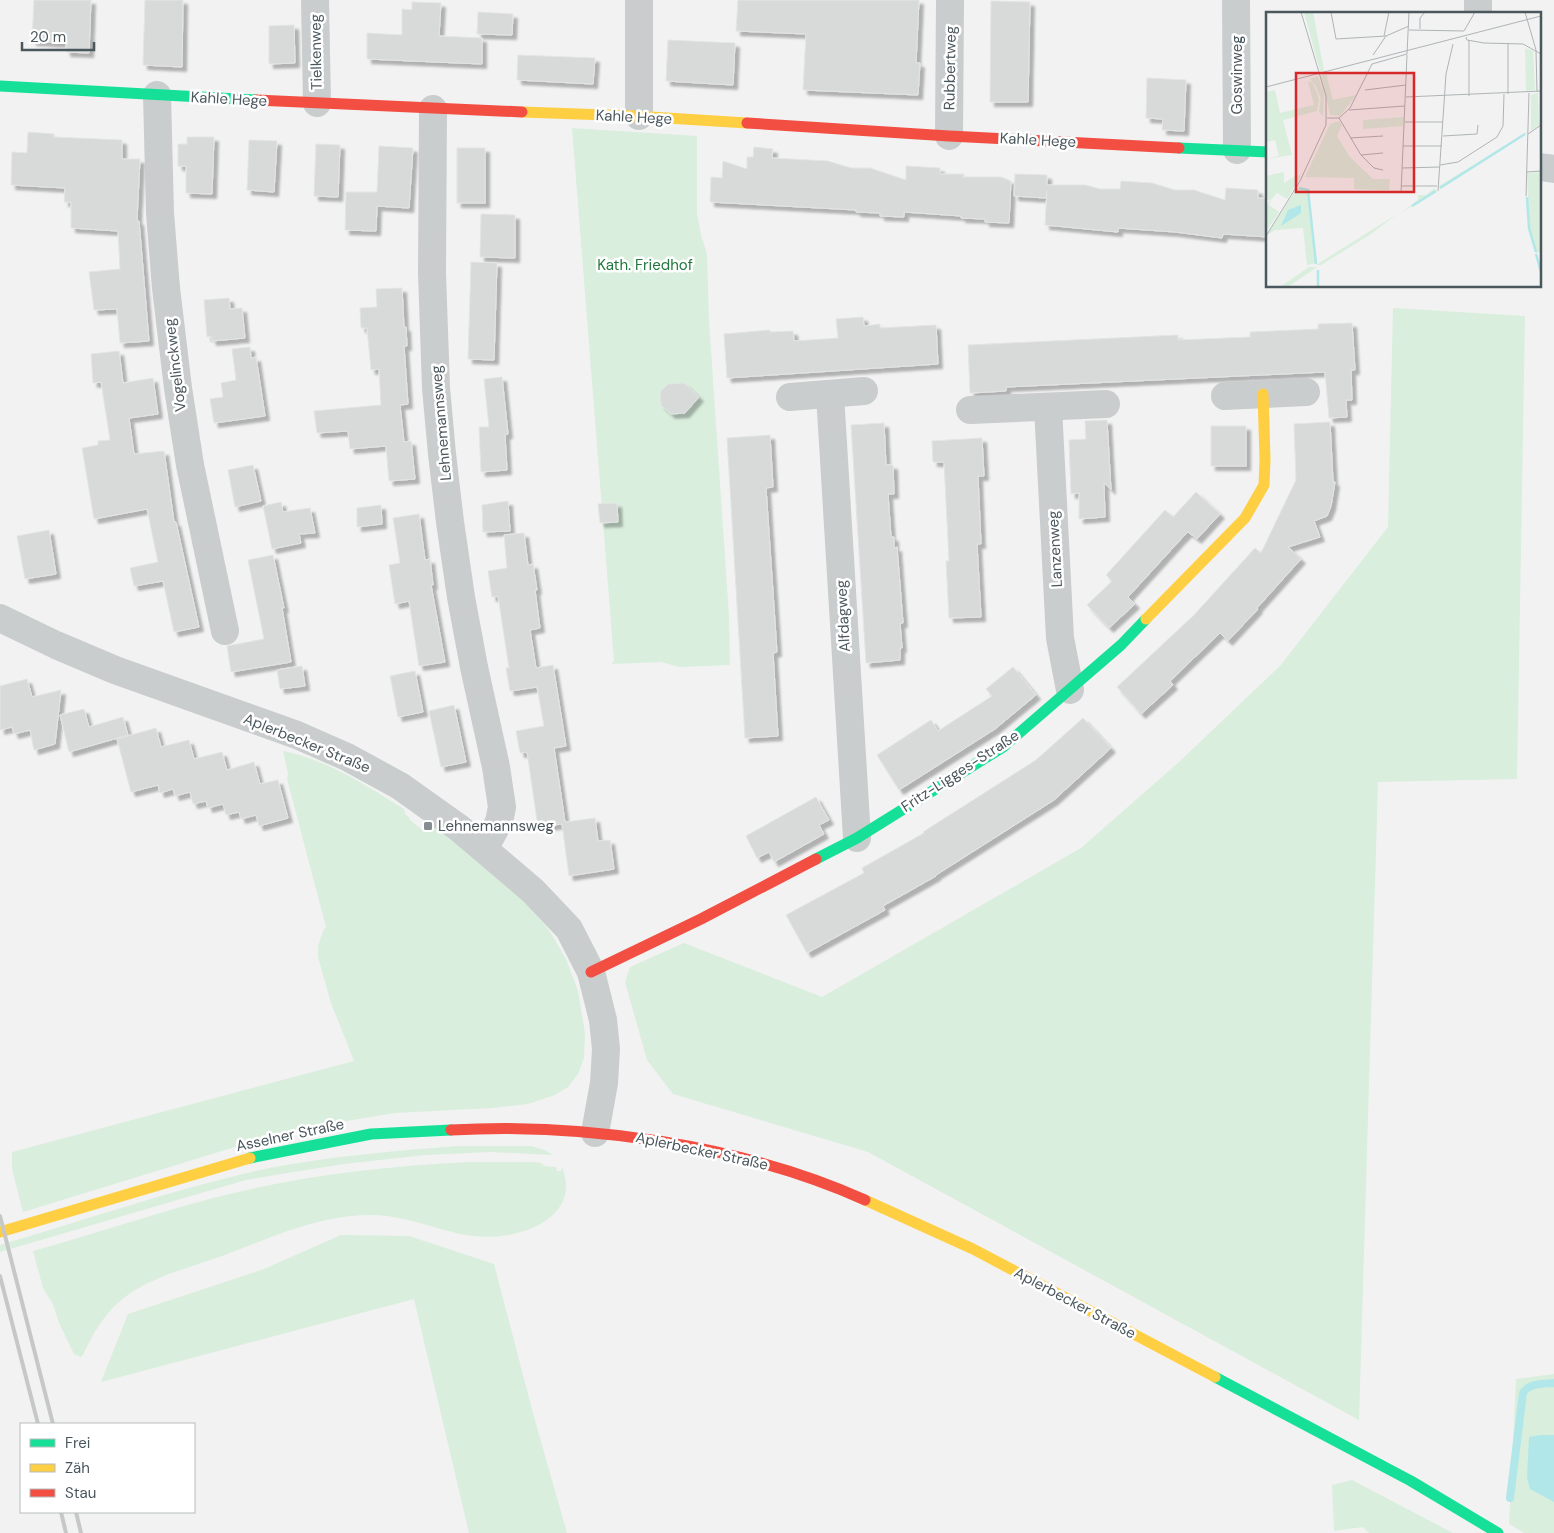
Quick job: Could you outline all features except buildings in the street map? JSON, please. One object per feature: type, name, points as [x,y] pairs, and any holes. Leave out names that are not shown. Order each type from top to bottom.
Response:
[{"type":"street","name":"Tielkenweg","points":[[315,0],[317,103]]},
{"type":"street","points":[[639,0],[639,116]]},
{"type":"street","name":"Rubbertweg","points":[[949,136],[950,0]]},
{"type":"street","name":"Goswinweg","points":[[1236,0],[1237,150]]},
{"type":"street","name":"Kahle Hege","points":[[0,86],[434,109],[639,116],[949,136],[1266,152]]},
{"type":"street","name":"Vogelinckweg","points":[[157,95],[160,213],[166,288],[178,388],[190,465],[225,631]]},
{"type":"street","name":"Lehnemannsweg","points":[[434,109],[432,272],[436,388],[442,454],[463,606],[502,807],[499,822],[484,849]]},
{"type":"street","points":[[790,397],[864,391]]},
{"type":"street","points":[[1226,396],[1306,392]]},
{"type":"street","name":"Alfdagweg","points":[[830,394],[857,838]]},
{"type":"street","name":"Fritz-Ligges-Straße","points":[[591,972],[701,920],[857,838],[1003,747],[1070,690],[1121,645],[1245,518],[1264,485],[1263,394]]},
{"type":"street","points":[[970,410],[1106,404]]},
{"type":"street","name":"Lanzenweg","points":[[1048,407],[1060,638],[1070,690]]},
{"type":"street","name":"Aplerbecker Straße","points":[[0,618],[56,645],[115,670],[296,735],[347,757],[400,786],[459,828],[533,891],[569,929],[591,972],[603,1020],[606,1049],[604,1083],[595,1132],[678,1144],[783,1168],[842,1189],[973,1249],[1403,1477],[1498,1533]]},
{"type":"street","name":"Asselner Straße","points":[[0,1232],[234,1162],[347,1138],[401,1132],[496,1127],[550,1128],[595,1132]]},
{"type":"green space","name":"Kath. Friedhof","points":[[572,128],[697,136],[697,213],[707,254],[709,321],[729,616],[730,665],[679,667],[661,662],[612,664],[614,661]]},
{"type":"green space","points":[[1393,308],[1525,316],[1517,779],[1378,782],[1359,1420],[868,1152],[673,1094],[647,1060],[625,982],[630,967],[684,943],[822,997],[1081,848],[1179,762],[1280,666],[1388,527]]},
{"type":"green space","points":[[283,751],[315,760],[346,774],[376,791],[404,809],[409,819],[421,829],[423,830],[428,824],[459,844],[522,898],[549,930],[566,959],[578,991],[585,1033],[584,1058],[578,1074],[568,1087],[555,1095],[528,1104],[493,1108],[395,1113],[287,1131],[23,1212],[12,1169],[12,1152],[354,1061],[331,1003],[318,957],[318,946],[326,927],[287,779],[288,773]]},
{"type":"green space","points":[[458,1146],[532,1146],[547,1151],[552,1155],[491,1152],[425,1155],[344,1164],[246,1180],[0,1252],[0,1245],[159,1197],[255,1171],[331,1158]]},
{"type":"green space","points":[[468,1162],[535,1162],[541,1163],[544,1166],[556,1167],[557,1171],[561,1171],[562,1167],[566,1181],[565,1194],[561,1205],[554,1214],[533,1227],[521,1232],[490,1237],[457,1233],[409,1220],[375,1215],[335,1218],[297,1228],[147,1283],[125,1297],[106,1316],[95,1331],[81,1357],[74,1354],[59,1323],[53,1304],[43,1288],[33,1251],[187,1205],[295,1180],[352,1172]]},
{"type":"green space","points":[[341,1235],[409,1236],[494,1264],[567,1533],[469,1533],[414,1299],[101,1382],[128,1314],[264,1269]]},
{"type":"green space","points":[[1554,1374],[1554,1533],[1524,1533],[1509,1524],[1516,1379]]},
{"type":"green space","points":[[1352,1480],[1453,1533],[1369,1533],[1363,1527],[1334,1531],[1332,1485]]},
{"type":"water","points":[[1554,1435],[1554,1502],[1530,1489],[1527,1478],[1529,1437]]},
{"type":"waterway","points":[[1510,1498],[1523,1393],[1529,1387],[1554,1383]]},
{"type":"railway","points":[[0,1216],[53,1423]]},
{"type":"railway","points":[[0,1276],[38,1423]]},
{"type":"railway","points":[[61,1513],[66,1533]]},
{"type":"railway","points":[[76,1513],[81,1533]]},
{"type":"traffic: fast","points":[[0,86],[256,100]]},
{"type":"traffic: fast","points":[[1179,148],[1266,152]]},
{"type":"traffic: fast","points":[[816,859],[857,838],[1003,747],[1121,645],[1146,619]]},
{"type":"traffic: fast","points":[[250,1158],[371,1134],[451,1130]]},
{"type":"traffic: fast","points":[[1215,1377],[1411,1481],[1498,1533]]},
{"type":"traffic: slow","points":[[522,112],[635,116],[747,123]]},
{"type":"traffic: slow","points":[[1146,619],[1245,518],[1264,485],[1263,394]]},
{"type":"traffic: slow","points":[[0,1232],[250,1158]]},
{"type":"traffic: slow","points":[[865,1200],[973,1249],[1215,1377]]},
{"type":"traffic: jam","points":[[256,100],[522,112]]},
{"type":"traffic: jam","points":[[747,123],[1179,148]]},
{"type":"traffic: jam","points":[[591,972],[701,919],[816,859]]},
{"type":"traffic: jam","points":[[451,1130],[502,1128],[554,1130],[662,1141],[767,1165],[818,1181],[865,1200]]},
{"type":"place","name":"Lehnemannsweg","points":[[428,826]]}]
